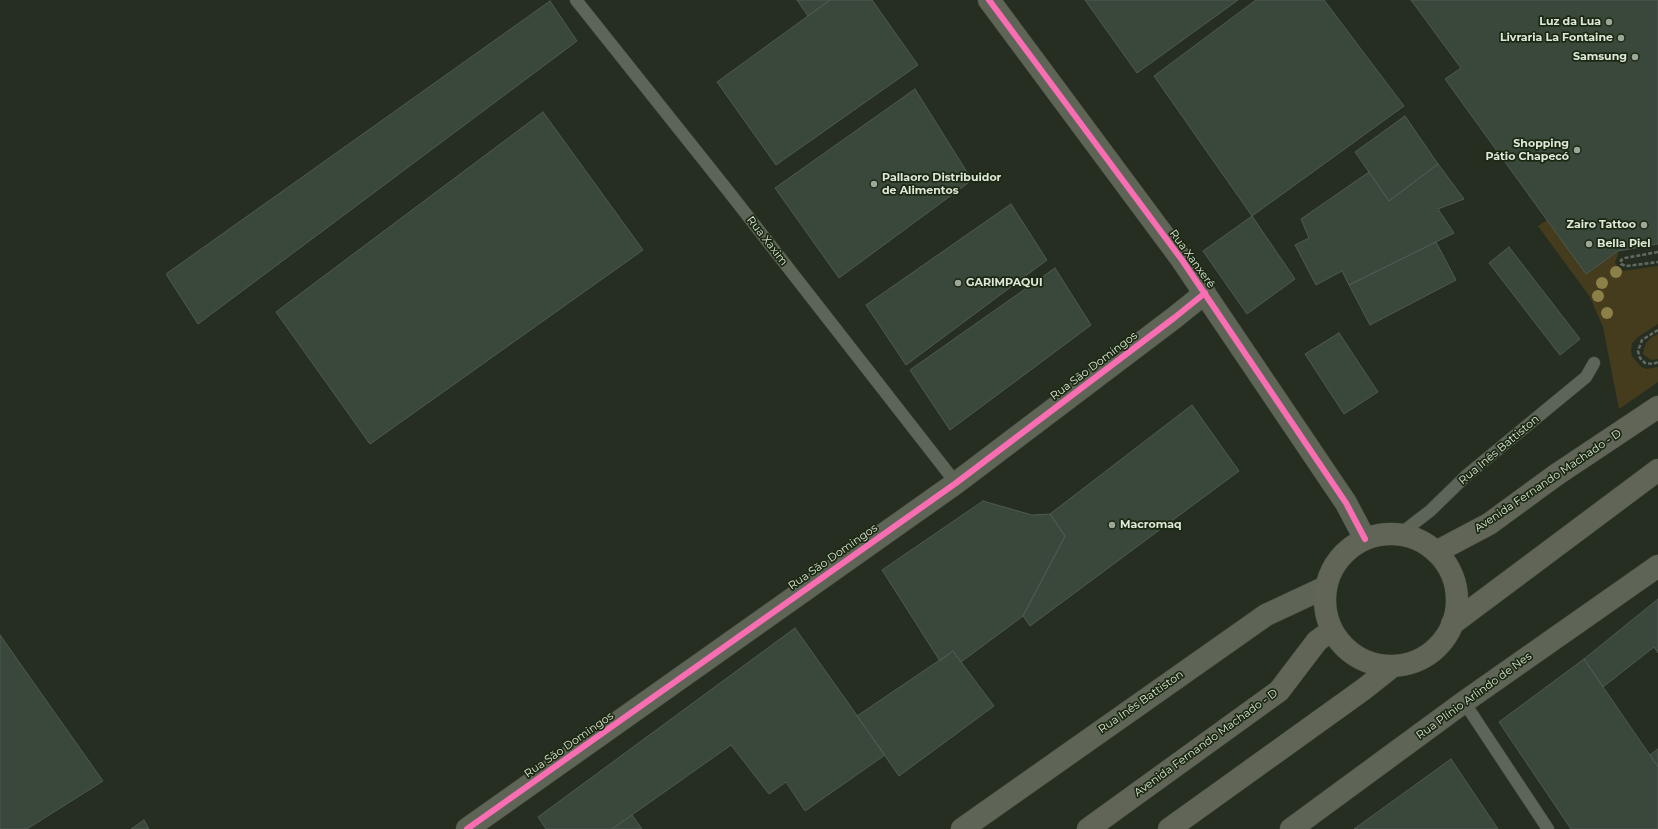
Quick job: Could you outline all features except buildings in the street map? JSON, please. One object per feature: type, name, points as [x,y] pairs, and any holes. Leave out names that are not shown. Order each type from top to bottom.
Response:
[{"type":"main road","name":"Avenida Fernando Machado - D","points":[[1436,552],[1489,524],[1556,475],[1658,407]]},
{"type":"main road","points":[[1452,624],[1457,605],[1456,586],[1448,567],[1436,552],[1420,540],[1400,534],[1382,534],[1365,539],[1347,550],[1334,567],[1326,587],[1326,609],[1332,630],[1338,640],[1357,657],[1380,666],[1393,666],[1412,662],[1429,654],[1452,624],[1658,470]]},
{"type":"main road","name":"Avenida Fernando Machado - D","points":[[1088,829],[1279,691],[1317,642],[1332,630]]},
{"type":"main road","points":[[1169,829],[1364,689],[1393,666]]},
{"type":"street","name":"Rua Xanxerê","points":[[989,0],[1205,293],[1346,504],[1365,539]]},
{"type":"street","name":"Rua São Domingos","points":[[467,829],[956,483],[1205,293]]},
{"type":"street","name":"Rua Plínio Arlindo de Nes","points":[[1291,829],[1464,702],[1658,566]]},
{"type":"street","name":"Rua Inês Battiston","points":[[962,829],[1266,614],[1326,587]]},
{"type":"lane","name":"Rua Xaxim","points":[[576,0],[729,192],[956,483]]},
{"type":"lane","name":"Rua Inês Battiston","points":[[1400,534],[1430,511],[1467,475],[1586,377],[1594,363]]},
{"type":"lane","points":[[1464,702],[1548,829]]},
{"type":"path","points":[[1658,252],[1625,258],[1621,260],[1621,264],[1626,266],[1658,262]]},
{"type":"path","points":[[1658,330],[1642,340],[1638,352],[1640,358],[1645,363],[1653,364],[1658,362]]},
{"type":"shaded area","points":[[1547,220],[1586,274],[1618,251],[1615,262],[1623,271],[1658,266],[1658,324],[1638,337],[1632,343],[1631,351],[1632,356],[1641,367],[1647,369],[1658,367],[1658,382],[1619,409],[1603,327],[1590,297],[1538,226]]},
{"type":"shaded area","points":[[1658,334],[1658,359],[1651,360],[1643,354],[1644,349],[1646,343]]},
{"type":"cycle path","points":[[989,0],[1182,260],[1346,503],[1365,539]]},
{"type":"cycle path","points":[[467,829],[956,483],[1205,293]]},
{"type":"place","name":"Luz da Lua","points":[[1609,22]]},
{"type":"place","name":"Livraria La Fontaine","points":[[1621,38]]},
{"type":"place","name":"Samsung","points":[[1635,57]]},
{"type":"place","name":"Shopping Pátio Chapecó","points":[[1577,150]]},
{"type":"place","name":"Pallaoro Distribuidor de Alimentos","points":[[874,184]]},
{"type":"place","name":"Zairo Tattoo","points":[[1644,225]]},
{"type":"place","name":"Bella Piel","points":[[1589,244]]},
{"type":"place","name":"GARIMPAQUI","points":[[958,283]]},
{"type":"place","name":"Macromaq","points":[[1112,525]]}]
